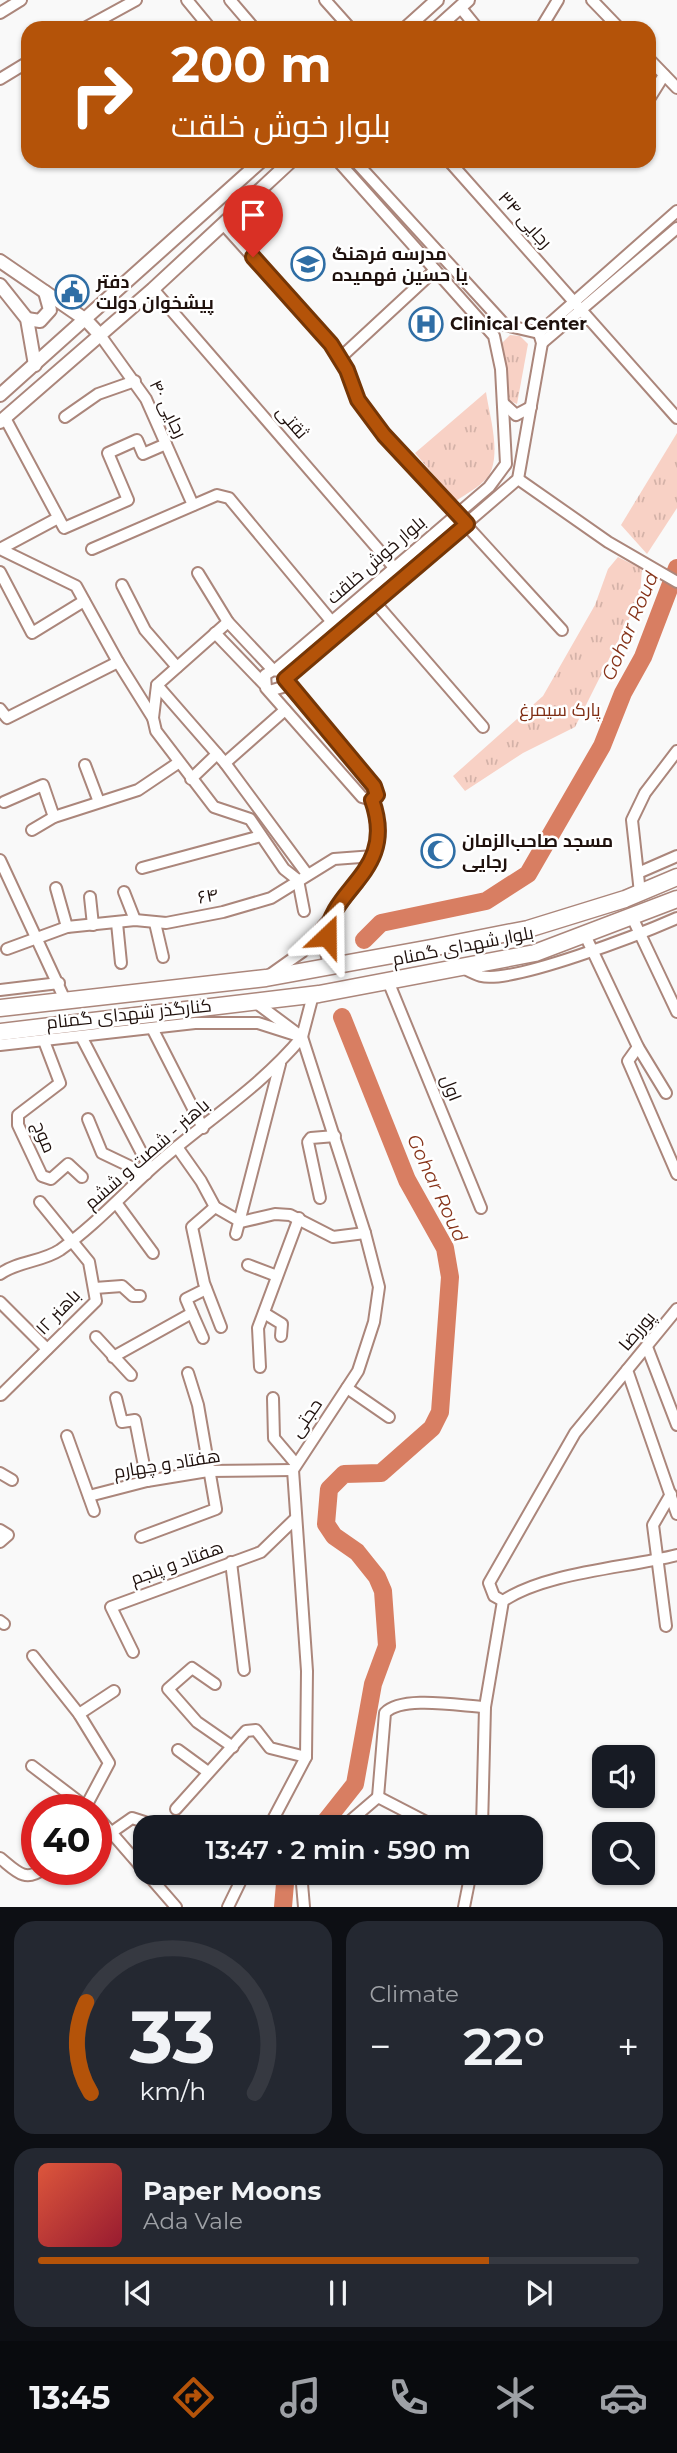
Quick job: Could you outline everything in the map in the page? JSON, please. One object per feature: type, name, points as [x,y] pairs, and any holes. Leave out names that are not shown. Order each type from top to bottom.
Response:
[{"type":"highway","name":"بلوار شهدای گمنام","points":[[0,1007],[66,1002],[266,978],[528,929],[632,896],[677,877]]},
{"type":"highway","points":[[632,896],[632,917]]},
{"type":"highway","name":"بلوار شهدای گمنام","points":[[0,1032],[120,1026],[220,1006],[313,995],[534,953],[677,899]]},
{"type":"main road","points":[[414,21],[437,0]]},
{"type":"main road","points":[[445,21],[464,4]]},
{"type":"main road","points":[[0,395],[253,168]]},
{"type":"main road","points":[[2,420],[153,289],[283,168]]},
{"type":"main road","points":[[0,261],[86,320],[100,335]]},
{"type":"main road","points":[[0,285],[27,319],[35,365]]},
{"type":"main road","points":[[27,319],[40,321],[45,318],[50,310],[45,292]]},
{"type":"street","points":[[0,13],[21,0]]},
{"type":"street","points":[[98,21],[136,0]]},
{"type":"street","points":[[187,0],[204,21]]},
{"type":"street","points":[[230,0],[248,21]]},
{"type":"street","points":[[325,0],[344,21]]},
{"type":"street","points":[[545,21],[558,0]]},
{"type":"street","points":[[592,0],[612,21]]},
{"type":"street","points":[[464,4],[473,21]]},
{"type":"street","points":[[0,79],[21,66]]},
{"type":"street","points":[[656,66],[677,88]]},
{"type":"street","points":[[656,88],[664,75]]},
{"type":"street","points":[[344,168],[494,336],[505,326]]},
{"type":"street","points":[[361,168],[505,326],[541,338]]},
{"type":"street","name":"رجایی ۳۴","points":[[455,168],[677,418]]},
{"type":"street","points":[[579,305],[677,211]]},
{"type":"street","points":[[223,224],[331,344],[358,400],[377,426],[562,630]]},
{"type":"street","points":[[677,228],[541,338],[518,479],[608,542],[677,582]]},
{"type":"street","points":[[340,358],[435,270]]},
{"type":"street","name":"ثقتی","points":[[153,289],[403,579]]},
{"type":"street","name":"رجایی ۴۰","points":[[100,335],[135,380],[193,505]]},
{"type":"street","name":"بلوار خوش خلقت","points":[[494,336],[507,450],[505,470],[366,593],[265,675],[267,688],[280,690],[285,680],[518,479]]},
{"type":"street","points":[[65,417],[98,394],[135,380]]},
{"type":"street","points":[[503,403],[516,415],[531,407]]},
{"type":"street","points":[[2,420],[61,523]]},
{"type":"street","points":[[0,549],[61,523],[128,500],[108,453],[137,440],[143,454],[166,444]]},
{"type":"street","points":[[92,549],[218,495],[229,498],[332,622]]},
{"type":"street","points":[[0,549],[76,586],[153,718],[156,731],[178,763],[214,807],[250,819],[285,869],[303,877]]},
{"type":"street","points":[[0,572],[32,633],[84,601]]},
{"type":"street","points":[[198,573],[228,622],[285,680],[374,786],[377,795],[372,800]]},
{"type":"street","points":[[121,585],[145,630],[177,667]]},
{"type":"street","points":[[366,593],[483,727]]},
{"type":"street","points":[[153,718],[157,685],[228,622]]},
{"type":"street","points":[[215,633],[362,797],[372,800]]},
{"type":"street","points":[[0,709],[6,718],[118,662]]},
{"type":"street","points":[[157,685],[221,759],[261,811],[303,877],[304,911]]},
{"type":"street","points":[[191,779],[285,710]]},
{"type":"street","points":[[632,896],[638,873],[632,820],[645,793],[677,751]]},
{"type":"street","points":[[33,830],[54,817],[138,790],[178,763]]},
{"type":"street","points":[[85,765],[99,802]]},
{"type":"street","points":[[4,802],[43,785],[54,817]]},
{"type":"street","points":[[266,978],[302,952],[328,921],[374,856],[376,811],[372,800]]},
{"type":"street","points":[[250,819],[261,811]]},
{"type":"street","points":[[142,867],[261,836]]},
{"type":"street","name":"۶۴","points":[[8,949],[67,927],[135,920],[166,923],[257,903],[334,859],[374,856]]},
{"type":"street","points":[[638,873],[677,856]]},
{"type":"street","points":[[0,860],[66,1002]]},
{"type":"street","points":[[57,888],[67,927]]},
{"type":"street","points":[[124,892],[135,920]]},
{"type":"street","points":[[90,897],[93,925]]},
{"type":"street","points":[[632,917],[677,1012]]},
{"type":"street","points":[[461,967],[483,977],[513,973],[591,952],[677,918]]},
{"type":"street","points":[[328,921],[326,952],[329,967]]},
{"type":"street","points":[[117,923],[121,963]]},
{"type":"street","points":[[155,923],[163,957]]},
{"type":"street","points":[[585,935],[638,1047],[666,1093]]},
{"type":"street","name":"اول","points":[[388,981],[481,1208]]},
{"type":"street","points":[[0,990],[59,983]]},
{"type":"street","points":[[255,1002],[302,1037],[313,995]]},
{"type":"street","points":[[195,1023],[220,1006]]},
{"type":"street","name":"کنارگذر شهدای گمنام","points":[[0,1045],[82,1038],[120,1026],[152,1028],[195,1023],[258,1023],[302,1037]]},
{"type":"street","points":[[152,1028],[203,1128]]},
{"type":"street","name":"باهنر - شصت و ششم","points":[[0,1274],[57,1252],[73,1240],[117,1204],[177,1147],[280,1064],[302,1037]]},
{"type":"street","name":"حجتی","points":[[295,1467],[361,1364],[374,1322],[379,1287],[365,1233],[302,1037]]},
{"type":"street","points":[[82,1038],[148,1172]]},
{"type":"street","name":"موج","points":[[44,1041],[60,1083],[25,1106],[18,1115],[18,1125],[42,1175],[51,1179],[68,1164],[82,1177]]},
{"type":"street","points":[[638,1047],[628,1061],[677,1174]]},
{"type":"street","points":[[236,1234],[280,1064]]},
{"type":"street","points":[[88,1119],[102,1153],[148,1172]]},
{"type":"street","points":[[320,1198],[308,1142],[335,1136]]},
{"type":"street","points":[[177,1147],[215,1207],[241,1222],[275,1214],[299,1219],[333,1237],[365,1233]]},
{"type":"street","name":"باهنر ۱۲","points":[[1,1395],[96,1301],[89,1262],[40,1202]]},
{"type":"street","points":[[117,1204],[153,1253]]},
{"type":"street","points":[[215,1207],[192,1227],[206,1289],[221,1327]]},
{"type":"street","points":[[260,1367],[258,1328],[299,1219]]},
{"type":"street","points":[[248,1265],[277,1276]]},
{"type":"street","points":[[94,1288],[122,1286],[133,1296],[140,1296]]},
{"type":"street","points":[[203,1338],[186,1299],[206,1289]]},
{"type":"street","points":[[0,1302],[47,1349]]},
{"type":"street","points":[[113,1357],[192,1313]]},
{"type":"street","points":[[264,1313],[282,1324],[281,1336]]},
{"type":"street","name":"پوررضا","points":[[675,1317],[627,1370],[677,1514]]},
{"type":"street","points":[[96,1337],[131,1375]]},
{"type":"street","points":[[647,1347],[677,1425]]},
{"type":"street","points":[[503,1601],[494,1596],[489,1583],[575,1433],[627,1370]]},
{"type":"street","points":[[141,1537],[216,1509],[198,1405],[188,1374]]},
{"type":"street","points":[[347,1388],[390,1417]]},
{"type":"street","points":[[116,1398],[122,1422],[135,1420],[147,1481]]},
{"type":"street","points":[[273,1398],[274,1438],[295,1467],[295,1520],[307,1671],[306,1757],[276,1815]]},
{"type":"street","points":[[67,1436],[94,1511]]},
{"type":"street","name":"هفتاد و چهارم","points":[[89,1496],[147,1481],[208,1471],[295,1467]]},
{"type":"street","points":[[0,1473],[12,1480]]},
{"type":"street","points":[[666,1626],[660,1559],[653,1525],[671,1494]]},
{"type":"street","name":"هفتاد و پنجم","points":[[133,1652],[111,1607],[261,1552],[295,1520]]},
{"type":"street","points":[[482,1815],[485,1707],[503,1601],[517,1591],[677,1555]]},
{"type":"street","points":[[231,1562],[244,1670]]},
{"type":"street","points":[[33,1656],[79,1714],[109,1763],[94,1794]]},
{"type":"street","points":[[215,1684],[191,1668],[168,1689],[197,1722],[233,1747]]},
{"type":"street","points":[[79,1714],[114,1691]]},
{"type":"street","points":[[357,1815],[378,1797],[385,1713],[391,1707],[406,1703],[485,1707]]},
{"type":"street","points":[[176,1809],[246,1731],[256,1730],[270,1748],[306,1757]]},
{"type":"street","points":[[178,1750],[208,1772]]},
{"type":"street","points":[[32,1766],[69,1794]]},
{"type":"street","points":[[378,1797],[413,1815]]},
{"type":"street","points":[[133,1818],[112,1832],[157,1889],[176,1907]]},
{"type":"street","points":[[0,1858],[21,1875]]},
{"type":"street","points":[[228,1907],[239,1885]]},
{"type":"street","points":[[302,1885],[304,1907]]},
{"type":"street","points":[[466,1907],[469,1885]]},
{"type":"green space","points":[[510,335],[520,336],[528,344],[517,404],[508,400],[501,344]]},
{"type":"green space","points":[[486,392],[495,448],[492,469],[484,481],[456,501],[415,453]]},
{"type":"green space","points":[[677,433],[677,508],[647,554],[621,525]]},
{"type":"green space","name":"پارک سیمرغ","points":[[618,557],[642,569],[640,595],[575,727],[523,753],[465,791],[453,776],[543,696],[595,605],[608,569]]},
{"type":"waterway","name":"Gohar Roud","points":[[364,940],[381,923],[486,901],[528,874],[602,746],[623,693],[643,657],[677,568]]},
{"type":"waterway","name":"Gohar Roud","points":[[330,1815],[355,1784],[373,1684],[387,1646],[383,1591],[377,1577],[357,1552],[334,1536],[326,1524],[329,1489],[344,1474],[381,1473],[432,1428],[440,1412],[450,1277],[445,1248],[407,1180],[342,1017]]},
{"type":"waterway","name":"Gohar Roud","points":[[283,1907],[285,1885]]},
{"type":"place","name":"مدرسه فرهنگ یا حسین فهمیده","points":[[308,264]]},
{"type":"place","name":"دفتر پیشخوان دولت","points":[[72,292]]},
{"type":"place","name":"Clinical Center","points":[[426,324]]},
{"type":"place","name":"مسجد صاحب‌الزمان رجایی","points":[[438,851]]},
{"type":"route","points":[[253,257],[331,344],[347,370],[358,400],[384,435],[467,524],[285,679],[374,786],[377,795],[372,800],[376,811],[377,830],[374,856],[358,883],[328,921],[327,936]]}]
